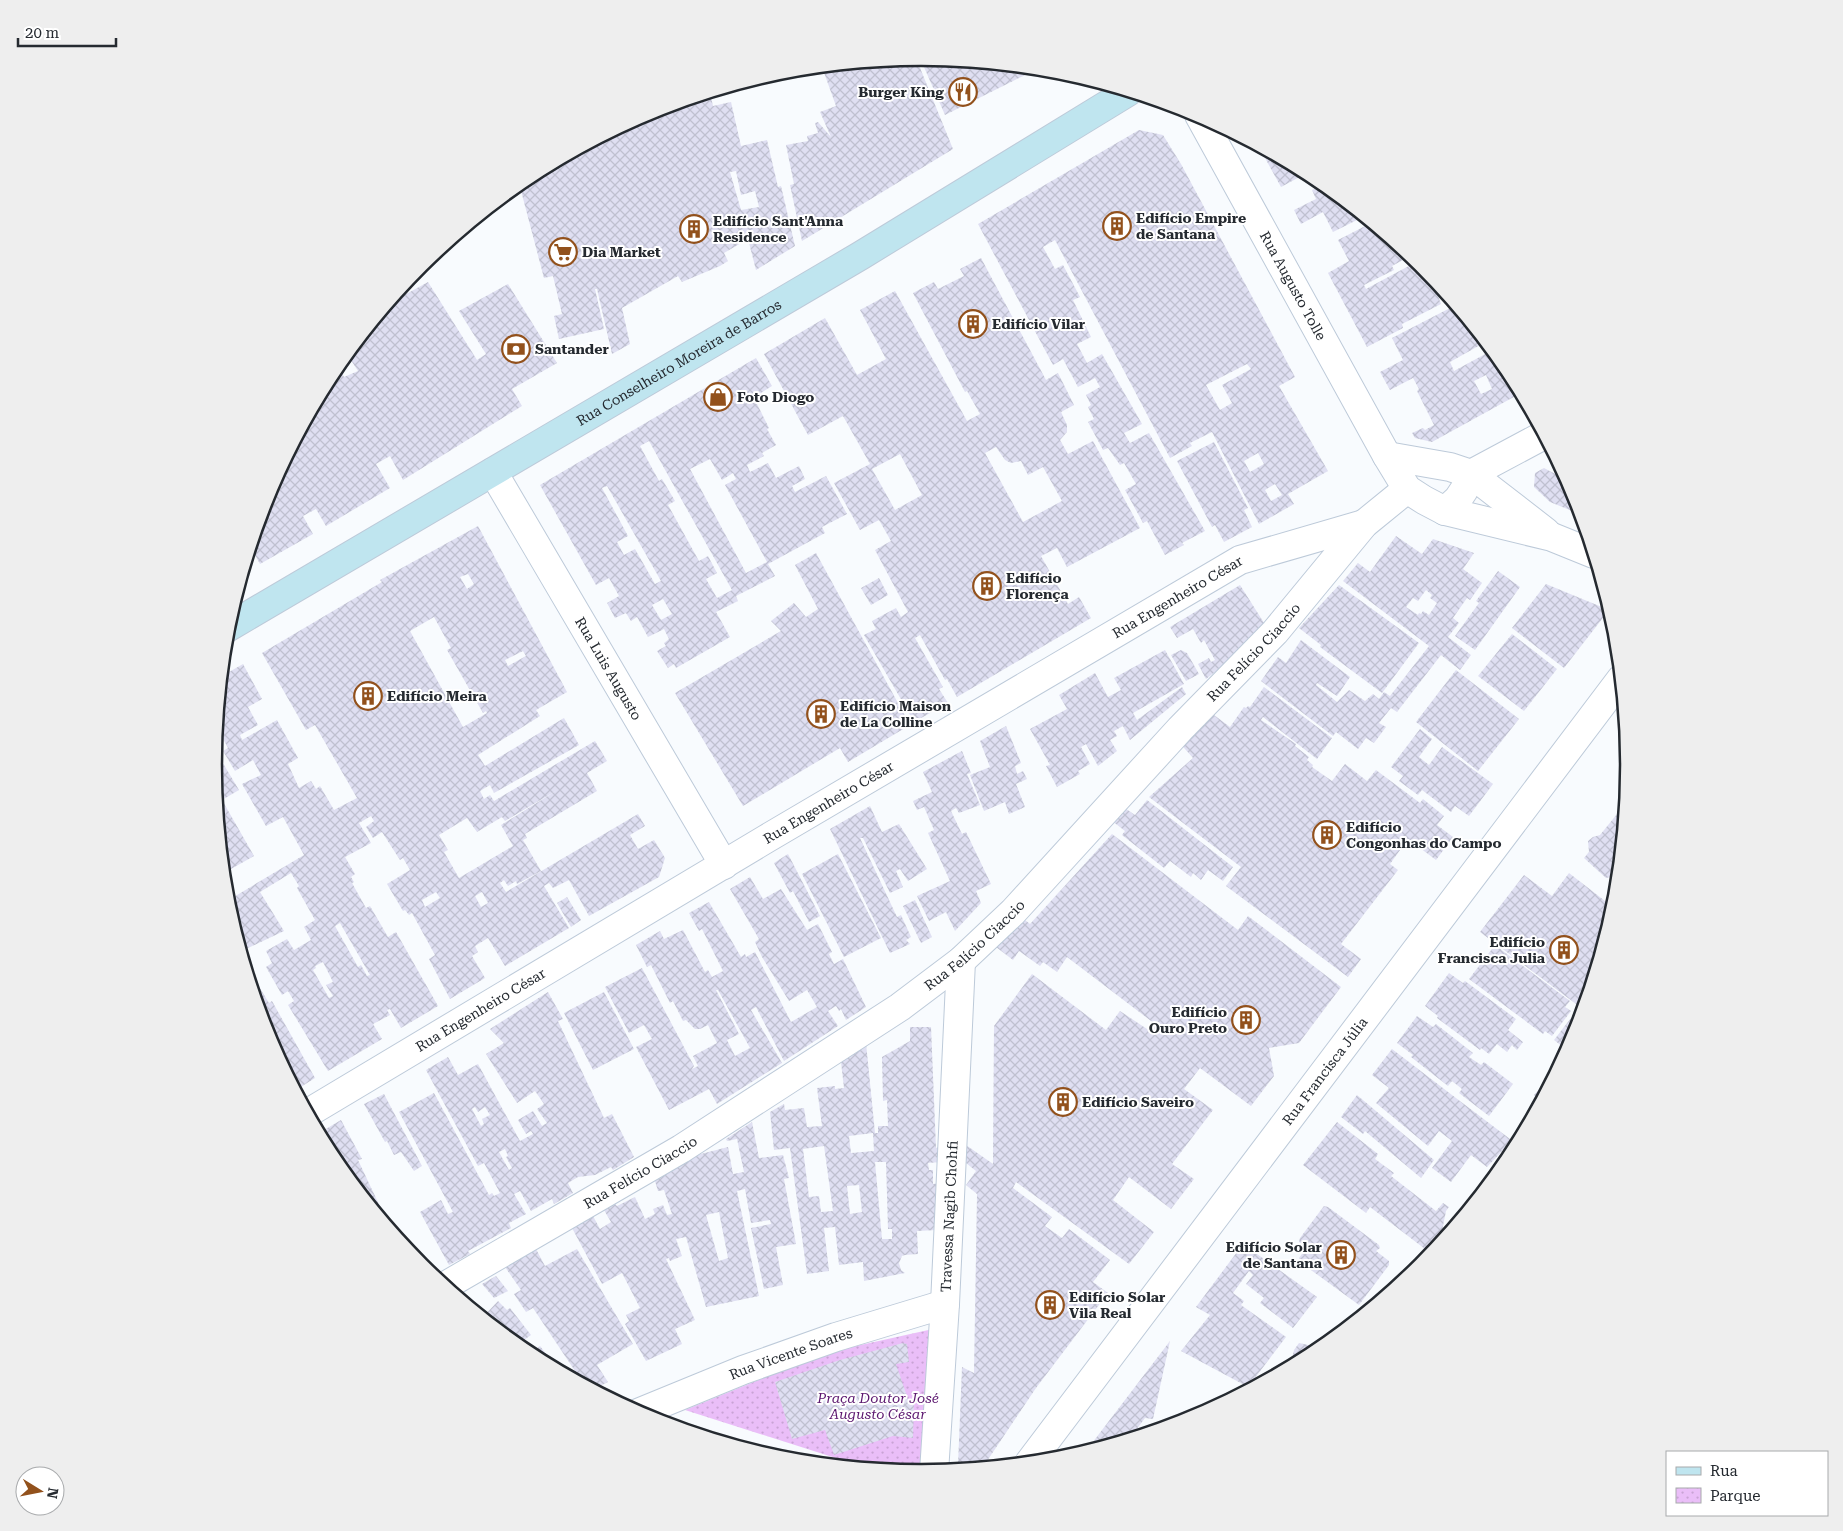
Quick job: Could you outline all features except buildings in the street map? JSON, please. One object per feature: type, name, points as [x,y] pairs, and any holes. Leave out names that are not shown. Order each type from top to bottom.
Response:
[{"type":"main road","name":"Rua Conselheiro Moreira de Barros","points":[[238,622],[860,256],[1122,96]]},
{"type":"street","name":"Rua Augusto Tolle","points":[[1205,126],[1387,456],[1408,489],[1445,511],[1552,537],[1587,551]]},
{"type":"street","points":[[1445,511],[1458,499],[1471,474],[1539,438]]},
{"type":"street","name":"Rua Augusto Tolle","points":[[1387,456],[1450,467],[1471,474],[1552,537]]},
{"type":"street","name":"Rua Luis Augusto","points":[[493,472],[724,865]]},
{"type":"street","name":"Rua Felício Ciaccio","points":[[451,1283],[681,1149],[900,1007],[961,961],[1013,912],[1180,729],[1276,632],[1364,524],[1408,489]]},
{"type":"street","name":"Rua Engenheiro César","points":[[313,1110],[1240,560],[1364,524]]},
{"type":"street","name":"Rua Francisca Júlia","points":[[1035,1455],[1616,686]]},
{"type":"street","name":"Travessa Nagib Chohfi","points":[[934,1464],[945,1304],[961,961]]},
{"type":"street","name":"Rua Vicente Soares","points":[[648,1409],[744,1370],[836,1337],[945,1304]]},
{"type":"green space","name":"Praça Doutor José Augusto César","points":[[942,1327],[923,1465],[842,1460],[685,1410],[773,1374],[847,1348]]},
{"type":"place","name":"Burger King","points":[[963,92]]},
{"type":"place","name":"Edifício Empire de Santana","points":[[1117,226]]},
{"type":"place","name":"Edifício Sant'Anna Residence","points":[[694,229]]},
{"type":"place","name":"Dia Market","points":[[563,252]]},
{"type":"place","name":"Edifício Vilar","points":[[973,324]]},
{"type":"place","name":"Santander","points":[[516,349]]},
{"type":"place","name":"Foto Diogo","points":[[718,397]]},
{"type":"place","name":"Edifício Florença","points":[[987,586]]},
{"type":"place","name":"Edifício Meira","points":[[368,696]]},
{"type":"place","name":"Edifício Maison de La Colline","points":[[821,714]]},
{"type":"place","name":"Edifício Congonhas do Campo","points":[[1327,835]]},
{"type":"place","name":"Edifício Francisca Julia","points":[[1564,950]]},
{"type":"place","name":"Edifício Ouro Preto","points":[[1246,1020]]},
{"type":"place","name":"Edifício Saveiro","points":[[1063,1102]]},
{"type":"place","name":"Edifício Solar de Santana","points":[[1341,1255]]},
{"type":"place","name":"Edifício Solar Vila Real","points":[[1050,1305]]}]
